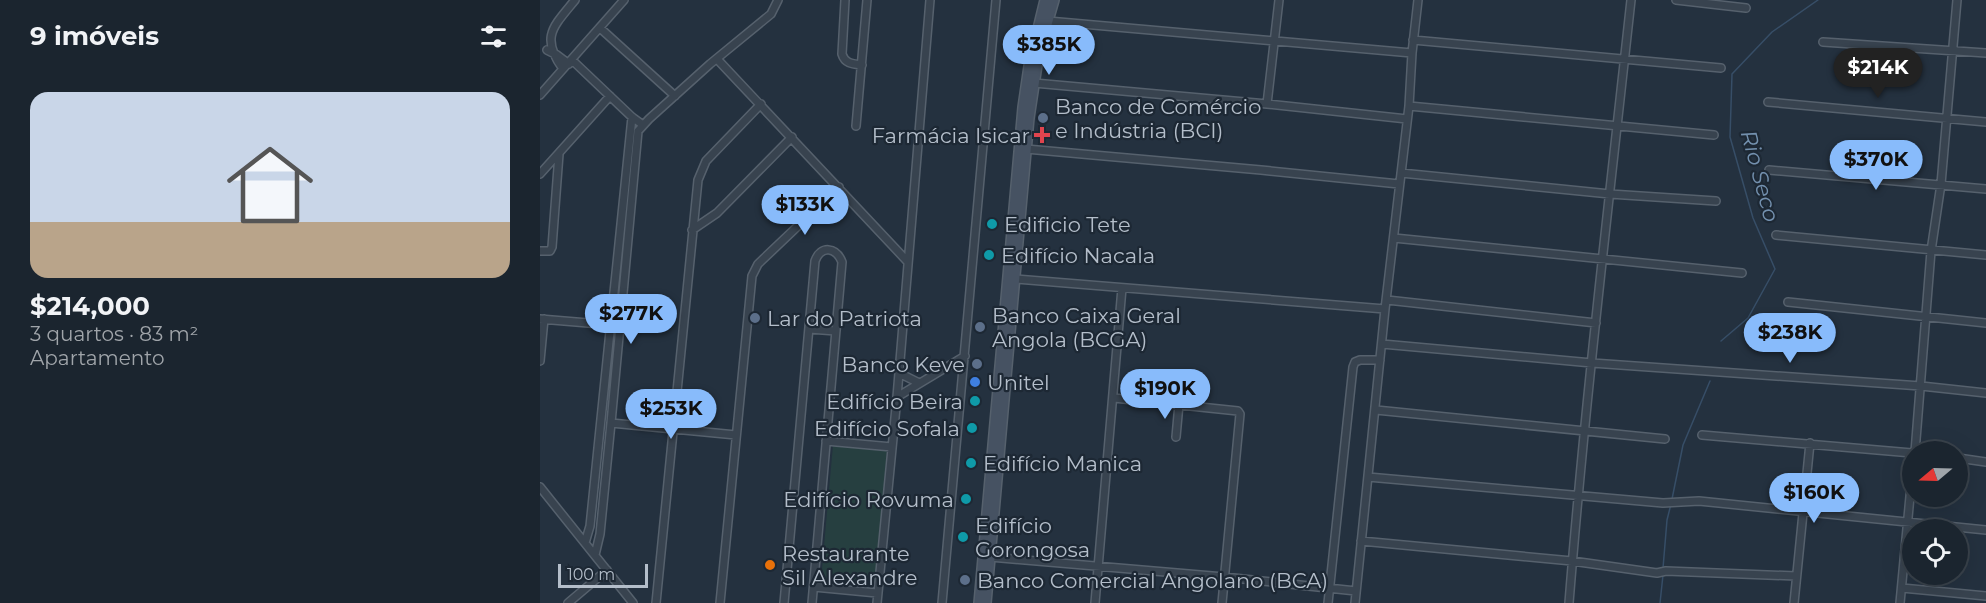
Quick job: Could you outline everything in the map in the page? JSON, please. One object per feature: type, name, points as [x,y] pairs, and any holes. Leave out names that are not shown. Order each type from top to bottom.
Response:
[{"type":"main road","points":[[979,603],[1023,107],[1045,0]]},
{"type":"main road","points":[[986,603],[1026,149],[1039,52],[1054,0]]},
{"type":"street","points":[[575,0],[545,33],[544,41],[552,60],[568,64],[643,125]]},
{"type":"street","points":[[540,94],[624,0]]},
{"type":"street","points":[[594,555],[600,534],[638,131],[717,59],[771,14],[778,0]]},
{"type":"street","points":[[845,0],[843,60],[862,65]]},
{"type":"street","points":[[856,126],[867,0]]},
{"type":"street","points":[[877,603],[897,398],[930,0]]},
{"type":"street","points":[[942,603],[996,0]]},
{"type":"street","points":[[1267,104],[1279,0]]},
{"type":"street","points":[[1355,603],[1385,309],[1409,106],[1418,0]]},
{"type":"street","points":[[1569,603],[1616,125],[1631,0]]},
{"type":"street","points":[[1676,0],[1746,8]]},
{"type":"street","points":[[1915,441],[1931,251],[1941,184],[1957,0]]},
{"type":"street","points":[[1048,21],[1412,53]]},
{"type":"street","points":[[600,28],[675,96]]},
{"type":"street","points":[[1413,40],[1721,68]]},
{"type":"street","points":[[1823,42],[1986,53]]},
{"type":"street","points":[[717,59],[907,261]]},
{"type":"street","points":[[1034,82],[1407,119]]},
{"type":"street","points":[[540,174],[610,96]]},
{"type":"street","points":[[1767,102],[1986,122]]},
{"type":"street","points":[[656,603],[698,180],[706,161],[761,104]]},
{"type":"street","points":[[1409,106],[1714,135]]},
{"type":"street","points":[[585,543],[590,526],[632,117]]},
{"type":"street","points":[[692,230],[717,213],[792,137]]},
{"type":"street","points":[[1026,149],[1399,184]]},
{"type":"street","points":[[540,251],[550,251],[552,247],[559,154]]},
{"type":"street","points":[[1769,170],[1986,189]]},
{"type":"street","points":[[1401,173],[1610,194],[1716,201]]},
{"type":"street","points":[[720,603],[754,269],[839,187]]},
{"type":"street","points":[[1776,236],[1986,255]]},
{"type":"street","points":[[1394,238],[1742,273]]},
{"type":"street","points":[[784,603],[816,257],[822,250],[831,249],[838,254],[842,262],[812,603]]},
{"type":"street","points":[[1015,279],[1385,309]]},
{"type":"street","points":[[1095,603],[1122,288]]},
{"type":"street","points":[[1387,300],[1596,323]]},
{"type":"street","points":[[1788,302],[1986,323]]},
{"type":"street","points":[[540,361],[542,319],[620,326]]},
{"type":"street","points":[[809,329],[836,331]]},
{"type":"street","points":[[1382,344],[1592,363],[1921,386],[1986,393]]},
{"type":"street","points":[[897,398],[964,356]]},
{"type":"street","points":[[1328,603],[1353,368],[1355,362],[1360,360],[1380,360]]},
{"type":"street","points":[[899,374],[919,383]]},
{"type":"street","points":[[1114,398],[1238,411],[1240,414],[1222,603]]},
{"type":"street","points":[[1176,437],[1179,404]]},
{"type":"street","points":[[1376,410],[1665,439]]},
{"type":"street","points":[[611,423],[736,435]]},
{"type":"street","points":[[1702,435],[1902,451]]},
{"type":"street","points":[[826,441],[892,447]]},
{"type":"street","points":[[1794,603],[1810,443]]},
{"type":"street","points":[[1968,459],[1986,462]]},
{"type":"street","points":[[1368,477],[1663,503],[1699,501],[1902,521]]},
{"type":"street","points":[[540,487],[633,603]]},
{"type":"street","points":[[576,532],[590,526]]},
{"type":"street","points":[[1968,529],[1986,531]]},
{"type":"street","points":[[1361,541],[1572,561],[1657,573],[1666,571],[1796,576]]},
{"type":"street","points":[[990,557],[1356,591]]},
{"type":"street","points":[[568,603],[607,570]]},
{"type":"street","points":[[1900,603],[1902,585]]},
{"type":"street","points":[[814,587],[878,593]]},
{"type":"street","points":[[1902,588],[1986,596]]},
{"type":"green space","points":[[833,445],[887,450],[876,584],[821,580]]},
{"type":"waterway","name":"Rio Seco","points":[[1721,341],[1748,318],[1775,269],[1753,218],[1730,137],[1732,74],[1772,32],[1818,0]]},
{"type":"waterway","name":"Rio Seco","points":[[1672,499],[1683,445],[1710,381]]},
{"type":"waterway","name":"Rio Seco","points":[[1663,568],[1667,520],[1671,504]]},
{"type":"waterway","name":"Rio Seco","points":[[1660,603],[1663,575]]},
{"type":"place","name":"Banco de Comércio e Indústria (BCI)","points":[[1043,118]]},
{"type":"place","name":"Farmácia Isicar","points":[[1042,135]]},
{"type":"place","name":"Edificio Tete","points":[[992,224]]},
{"type":"place","name":"Edifício Nacala","points":[[989,255]]},
{"type":"place","name":"Lar do Patriota","points":[[755,318]]},
{"type":"place","name":"Banco Caixa Geral Angola (BCGA)","points":[[980,327]]},
{"type":"place","name":"Banco Keve","points":[[977,364]]},
{"type":"place","name":"Unitel","points":[[975,382]]},
{"type":"place","name":"Edifício Beira","points":[[975,401]]},
{"type":"place","name":"Edifício Sofala","points":[[972,428]]},
{"type":"place","name":"Edifício Manica","points":[[971,463]]},
{"type":"place","name":"Edifício Rovuma","points":[[966,499]]},
{"type":"place","name":"Edifício Gorongosa","points":[[963,537]]},
{"type":"place","name":"Restaurante Sil Alexandre","points":[[770,565]]},
{"type":"place","name":"Banco Comercial Angolano (BCA)","points":[[965,580]]}]
